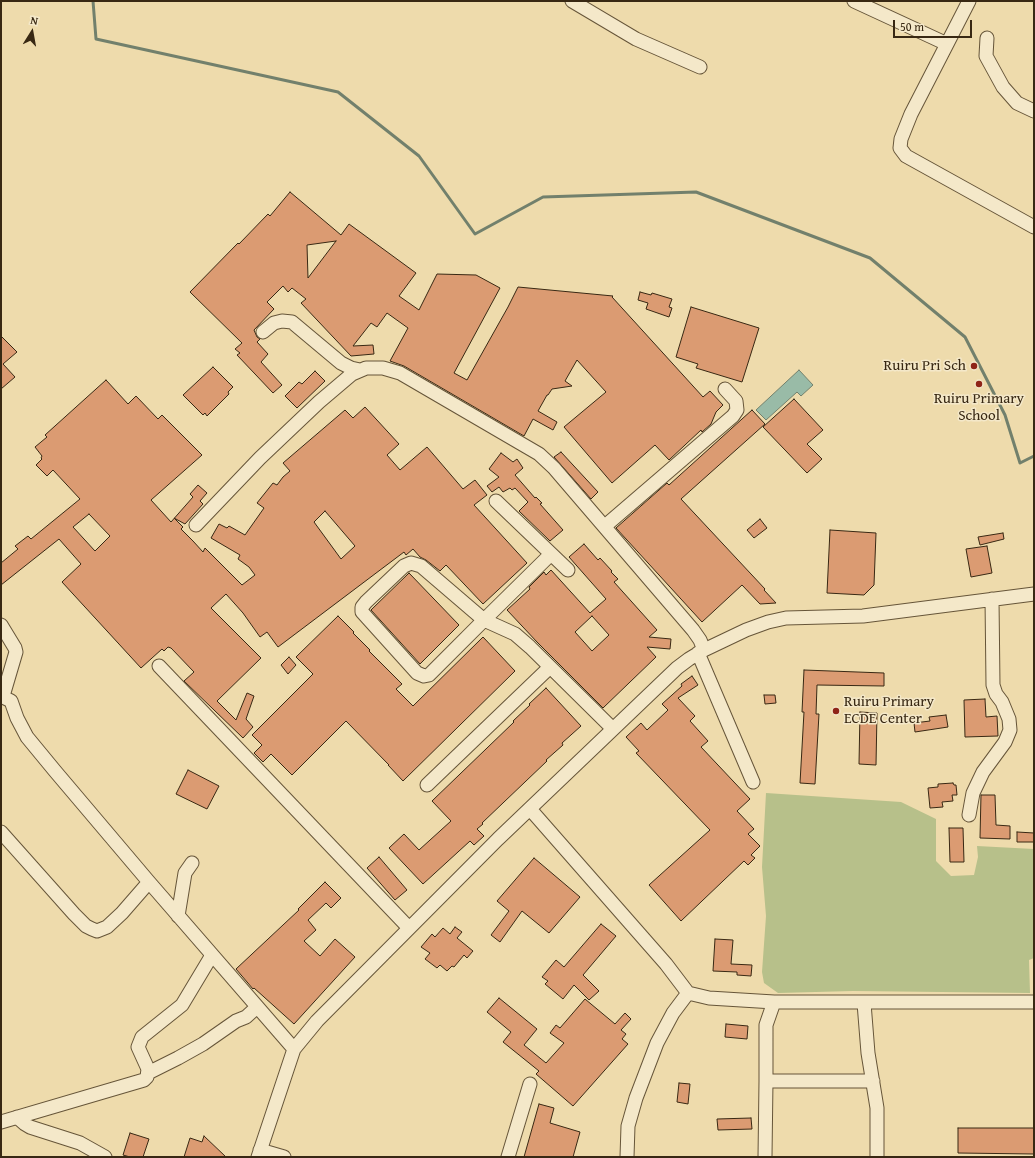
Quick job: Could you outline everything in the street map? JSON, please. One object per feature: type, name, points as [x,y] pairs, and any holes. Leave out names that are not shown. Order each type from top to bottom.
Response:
[{"type":"street","points":[[572,1],[636,39],[700,67]]},
{"type":"street","points":[[854,1],[947,44]]},
{"type":"street","points":[[969,1],[912,114],[901,139],[900,148],[906,156],[1034,228]]},
{"type":"street","points":[[987,38],[986,56],[1002,87],[1017,103],[1034,111]]},
{"type":"street","points":[[263,332],[274,323],[282,321],[292,322],[341,363],[351,368],[360,370]]},
{"type":"street","points":[[196,525],[260,458],[319,402],[352,374],[366,368],[383,368],[400,374],[539,454],[554,468],[700,640],[701,652],[753,782]]},
{"type":"street","points":[[604,526],[733,416],[737,410],[736,401],[725,389]]},
{"type":"street","points":[[496,501],[568,570]]},
{"type":"street","points":[[551,554],[484,620],[433,671],[424,676],[416,674],[362,612],[362,607],[366,602],[404,566],[411,563],[420,566],[484,620],[515,634],[614,729]]},
{"type":"street","points":[[284,1157],[259,1153],[294,1049],[317,1021],[498,839],[677,668],[701,652],[746,630],[768,622],[786,618],[862,616],[1034,594]]},
{"type":"street","points":[[970,815],[973,793],[982,772],[1004,742],[1010,730],[1009,719],[993,685],[992,600]]},
{"type":"street","points":[[1,625],[16,652],[4,678],[2,696],[11,701],[17,718],[27,737],[178,916],[294,1049]]},
{"type":"street","points":[[158,666],[409,928]]},
{"type":"street","points":[[427,785],[550,667]]},
{"type":"street","points":[[530,809],[666,964],[688,993],[709,998],[774,1002],[1034,1002]]},
{"type":"street","points":[[1,832],[74,914],[86,926],[97,931],[107,927],[122,913],[149,882]]},
{"type":"street","points":[[178,916],[185,873],[192,863]]},
{"type":"street","points":[[148,1073],[148,1069],[138,1046],[142,1037],[182,1005],[212,955]]},
{"type":"street","points":[[627,1157],[628,1126],[636,1098],[657,1043],[673,1013],[688,993]]},
{"type":"street","points":[[765,1157],[766,1025],[774,1002]]},
{"type":"street","points":[[864,1003],[868,1053],[877,1108],[877,1157]]},
{"type":"street","points":[[1,1122],[144,1080],[148,1073],[203,1044],[236,1020],[246,1017],[257,1007]]},
{"type":"street","points":[[766,1081],[873,1081]]},
{"type":"street","points":[[508,1157],[530,1084]]},
{"type":"street","points":[[17,1117],[30,1127],[80,1143],[105,1157]]},
{"type":"green space","points":[[766,793],[901,802],[936,819],[936,861],[951,876],[974,875],[978,857],[977,846],[1034,849],[1034,958],[1029,960],[1030,993],[853,991],[778,993],[764,983],[762,972],[766,916],[762,867]]},
{"type":"shaded area","points":[[799,370],[813,385],[801,396],[797,392],[766,420],[756,410]]},
{"type":"building","points":[[290,192],[341,235],[349,224],[416,273],[399,296],[419,310],[437,274],[476,275],[500,288],[454,373],[467,380],[518,287],[613,296],[612,297],[703,397],[710,391],[723,405],[716,412],[711,424],[702,432],[701,430],[669,460],[655,445],[612,483],[564,427],[606,392],[577,360],[565,381],[572,386],[552,389],[538,411],[557,422],[553,430],[533,419],[524,436],[404,366],[390,361],[408,328],[387,313],[377,327],[371,323],[353,346],[373,345],[374,354],[351,356],[301,303],[306,299],[292,288],[288,292],[283,286],[267,302],[274,309],[254,330],[257,337],[260,339],[257,342],[268,354],[261,362],[282,385],[273,393],[237,355],[240,353],[235,349],[242,343],[190,292],[268,214],[270,216]],"holes":[[[336,241],[308,278],[307,245]]]},
{"type":"building","points":[[640,292],[651,295],[652,293],[672,299],[669,307],[672,308],[669,317],[646,309],[648,303],[638,300]]},
{"type":"building","points":[[691,307],[759,328],[742,382],[696,368],[698,364],[676,357]]},
{"type":"building","points":[[1,336],[17,352],[3,364],[15,377],[1,389]]},
{"type":"building","points":[[213,367],[233,387],[228,392],[229,394],[207,416],[205,413],[203,415],[183,395]]},
{"type":"building","points":[[315,371],[325,381],[297,408],[285,396],[299,382],[302,384]]},
{"type":"building","points":[[106,380],[128,404],[136,396],[158,419],[162,415],[202,455],[151,500],[171,522],[174,518],[183,527],[181,529],[203,552],[205,548],[242,585],[255,575],[249,567],[238,559],[240,555],[211,538],[219,524],[227,528],[229,526],[245,535],[264,508],[257,503],[273,483],[277,485],[290,471],[283,463],[345,410],[353,418],[365,407],[399,444],[387,455],[400,470],[427,447],[463,489],[475,480],[487,495],[474,505],[527,563],[483,604],[446,565],[440,571],[420,557],[413,549],[406,555],[404,552],[278,647],[267,632],[260,637],[243,613],[226,594],[211,608],[261,658],[217,701],[236,720],[247,693],[254,696],[246,719],[253,727],[243,738],[184,681],[194,672],[171,648],[168,647],[164,651],[162,649],[141,668],[62,582],[81,564],[59,539],[1,585],[1,563],[18,549],[15,546],[28,536],[31,539],[80,499],[53,470],[47,476],[36,465],[42,459],[42,456],[35,447],[47,437],[45,435]],"holes":[[[325,511],[355,546],[341,559],[314,522]],[[89,514],[110,536],[95,551],[73,527]]]},
{"type":"building","points":[[794,399],[823,430],[807,444],[822,459],[807,473],[763,427]]},
{"type":"building","points":[[752,410],[765,424],[681,499],[765,589],[764,590],[776,603],[760,604],[742,585],[702,622],[616,528],[667,483],[669,485]]},
{"type":"building","points":[[561,452],[598,492],[591,499],[554,457]]},
{"type":"building","points":[[501,453],[513,462],[517,459],[523,468],[515,475],[535,498],[536,497],[542,503],[540,504],[563,530],[550,541],[519,511],[528,502],[515,488],[512,490],[510,488],[503,492],[499,487],[492,492],[487,486],[499,477],[489,469]]},
{"type":"building","points":[[198,485],[207,493],[200,501],[203,504],[185,524],[174,518],[193,497],[190,494]]},
{"type":"building","points":[[760,519],[767,528],[754,538],[747,530]]},
{"type":"building","points":[[830,530],[876,533],[874,585],[864,595],[827,593]]},
{"type":"building","points":[[1003,533],[1004,539],[980,545],[978,537]]},
{"type":"building","points":[[584,544],[598,560],[600,558],[612,571],[611,572],[618,579],[614,582],[657,630],[649,637],[671,639],[670,649],[647,647],[656,657],[603,708],[507,610],[530,589],[529,587],[544,572],[546,575],[551,570],[590,613],[606,599],[569,557]],"holes":[[[592,616],[609,635],[592,651],[575,632]]]},
{"type":"building","points":[[987,546],[992,573],[971,577],[966,549]]},
{"type":"building","points":[[409,573],[459,625],[420,664],[371,610]]},
{"type":"building","points":[[338,616],[370,650],[369,651],[402,684],[396,689],[413,706],[483,637],[515,671],[403,781],[346,721],[292,775],[271,754],[263,762],[254,753],[262,745],[252,735],[313,674],[296,657]]},
{"type":"building","points":[[289,657],[296,665],[288,674],[281,665]]},
{"type":"building","points":[[804,670],[884,673],[884,686],[817,685],[816,714],[819,714],[815,784],[800,783],[804,712],[802,712]]},
{"type":"building","points":[[692,676],[698,685],[678,698],[695,716],[690,721],[708,741],[701,747],[750,799],[737,811],[754,829],[748,834],[760,846],[751,855],[755,858],[748,865],[744,861],[681,921],[649,885],[710,830],[636,753],[639,751],[626,737],[641,723],[647,730],[668,710],[662,704],[682,686],[681,684]]},
{"type":"building","points":[[546,688],[581,726],[562,743],[563,745],[546,760],[547,761],[482,823],[483,824],[477,829],[484,836],[474,845],[470,841],[423,884],[389,848],[404,834],[419,850],[451,821],[432,801],[514,722],[513,721],[530,705],[529,704]]},
{"type":"building","points":[[764,695],[775,695],[776,703],[765,704]]},
{"type":"building","points":[[985,699],[986,717],[997,716],[998,736],[965,737],[964,700]]},
{"type":"building","points":[[860,712],[877,713],[876,765],[859,764]]},
{"type":"building","points":[[946,715],[948,727],[915,732],[914,723],[930,721],[929,717]]},
{"type":"building","points":[[188,770],[219,786],[207,809],[176,794]]},
{"type":"building","points":[[953,783],[956,785],[957,795],[952,795],[953,801],[942,802],[943,807],[930,808],[928,788],[938,787],[938,784]]},
{"type":"building","points":[[981,795],[995,795],[996,825],[1010,826],[1010,839],[980,838]]},
{"type":"building","points":[[949,828],[963,828],[964,862],[950,862]]},
{"type":"building","points":[[1017,832],[1034,833],[1034,842],[1017,842]]},
{"type":"building","points":[[379,857],[407,890],[395,900],[367,868]]},
{"type":"building","points":[[534,858],[580,897],[549,933],[522,911],[500,942],[491,935],[509,911],[497,901]]},
{"type":"building","points":[[325,882],[341,898],[331,908],[326,903],[308,920],[316,930],[304,941],[320,956],[335,939],[355,957],[294,1024],[254,988],[253,989],[236,969],[299,910],[298,909]]},
{"type":"building","points":[[601,924],[616,936],[583,975],[599,991],[589,1000],[574,985],[563,999],[545,984],[548,981],[542,977],[556,960],[564,967]]},
{"type":"building","points":[[455,927],[462,932],[457,938],[473,951],[467,958],[464,955],[454,967],[452,966],[447,971],[440,965],[437,968],[425,959],[430,953],[421,947],[432,934],[435,937],[443,928],[450,934]]},
{"type":"building","points":[[715,939],[733,940],[731,964],[752,965],[751,976],[737,975],[737,972],[713,971]]},
{"type":"building","points":[[499,998],[537,1029],[524,1045],[546,1063],[564,1043],[550,1033],[556,1025],[560,1028],[585,999],[615,1024],[625,1013],[631,1019],[621,1030],[626,1034],[622,1039],[628,1044],[573,1106],[536,1074],[539,1071],[503,1042],[511,1032],[487,1012]]},
{"type":"building","points":[[726,1024],[748,1026],[747,1039],[725,1037]]},
{"type":"building","points":[[679,1083],[690,1084],[688,1104],[677,1102]]},
{"type":"building","points":[[539,1104],[554,1108],[550,1123],[580,1132],[573,1157],[524,1157]]},
{"type":"building","points":[[751,1118],[752,1129],[718,1130],[717,1119]]},
{"type":"building","points":[[958,1128],[1034,1128],[1034,1154],[958,1153]]},
{"type":"building","points":[[130,1133],[149,1139],[143,1157],[130,1157],[123,1155]]},
{"type":"building","points":[[204,1136],[226,1157],[184,1157],[190,1138],[202,1142]]},
{"type":"waterway","points":[[93,1],[96,39],[338,92],[419,156],[475,234],[543,197],[696,192],[870,258],[965,337],[1005,415],[1020,463],[1034,456]]},
{"type":"place","name":"Ruiru Pri Sch","points":[[974,366]]},
{"type":"place","name":"Ruiru Primary School","points":[[979,384]]},
{"type":"place","name":"Ruiru Primary ECDE Center","points":[[836,711]]}]
